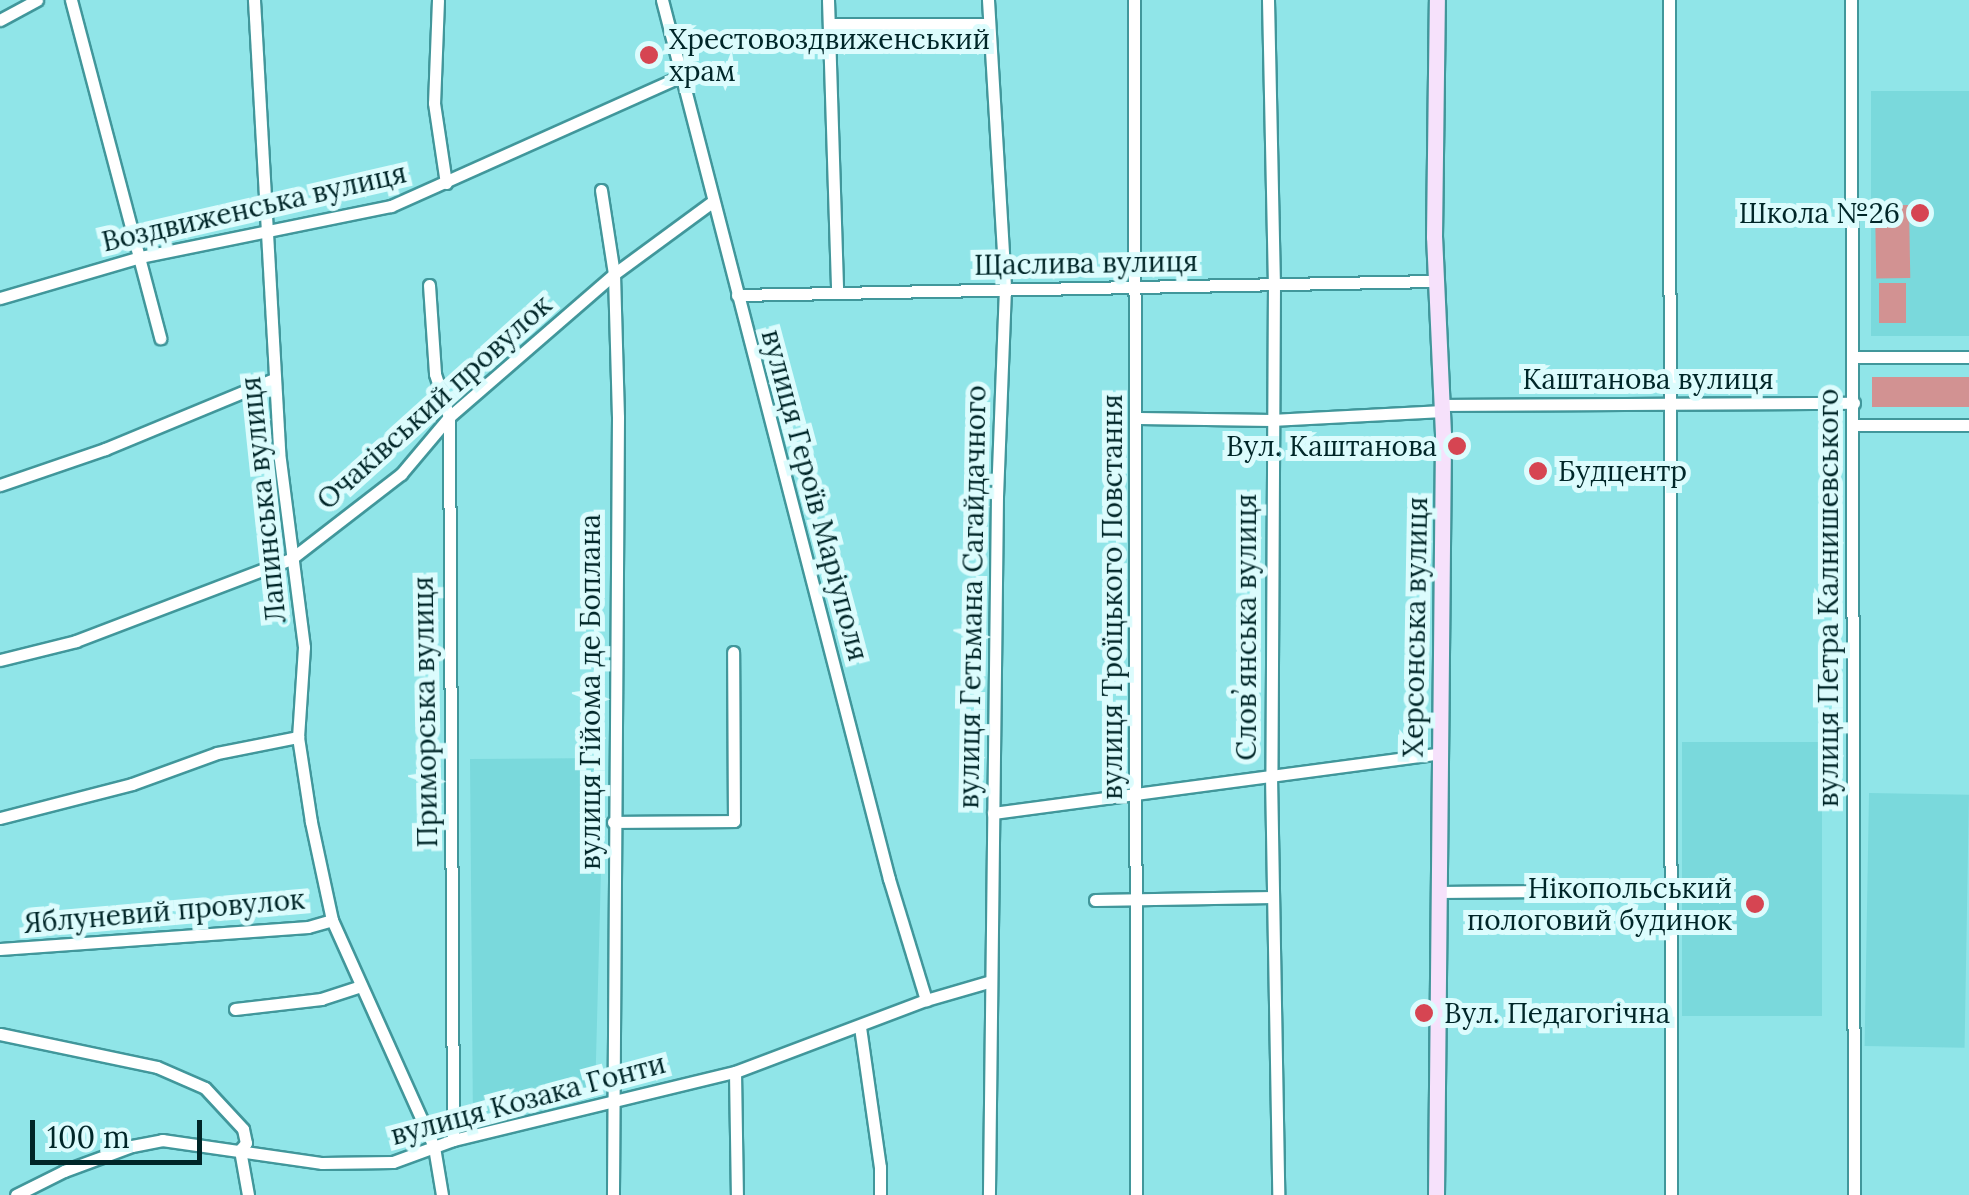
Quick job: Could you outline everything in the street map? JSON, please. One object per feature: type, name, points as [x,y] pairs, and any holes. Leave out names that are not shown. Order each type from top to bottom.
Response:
[{"type":"main road","name":"Херсонська вулиця","points":[[1436,0],[1436,281],[1442,408],[1436,1195]]},
{"type":"street","points":[[0,20],[37,0]]},
{"type":"street","points":[[71,0],[160,338]]},
{"type":"street","name":"Лапинська вулиця","points":[[254,0],[274,380],[290,560],[304,647],[298,737],[332,920],[434,1147],[442,1195]]},
{"type":"street","points":[[438,0],[434,103],[437,146],[446,183]]},
{"type":"street","name":"вулиця Героїв Маріуполя","points":[[662,0],[888,879],[926,1000]]},
{"type":"street","points":[[828,0],[838,291]]},
{"type":"street","name":"вулиця Гетьмана Сагайдачного","points":[[988,0],[1005,288],[996,496],[988,1195]]},
{"type":"street","name":"вулиця Троїцького Повстання","points":[[1134,0],[1138,418],[1136,1195]]},
{"type":"street","name":"Словʼянська вулиця","points":[[1268,0],[1274,284],[1270,420],[1271,775],[1278,1195]]},
{"type":"street","points":[[1669,0],[1673,404],[1671,1195]]},
{"type":"street","name":"вулиця Петра Калнишевського","points":[[1851,0],[1854,1195]]},
{"type":"street","points":[[830,24],[989,24]]},
{"type":"street","name":"Воздвиженська вулиця","points":[[0,298],[140,257],[391,206],[679,77]]},
{"type":"street","name":"вулиця Гійома де Боплана","points":[[601,190],[614,274],[618,417],[613,1195]]},
{"type":"street","name":"Очаківський провулок","points":[[0,660],[76,642],[290,560],[401,474],[449,417],[614,274],[712,202]]},
{"type":"street","name":"Щаслива вулиця","points":[[738,295],[1436,281]]},
{"type":"street","name":"Приморська вулиця","points":[[429,285],[436,374],[449,417],[453,1140]]},
{"type":"street","points":[[1852,357],[1969,356]]},
{"type":"street","points":[[0,485],[106,449],[274,380]]},
{"type":"street","name":"Каштанова вулиця","points":[[1138,418],[1270,420],[1442,408],[1854,402]]},
{"type":"street","points":[[1854,425],[1969,425]]},
{"type":"street","points":[[613,822],[734,821],[733,652]]},
{"type":"street","points":[[0,818],[132,784],[218,753],[298,737]]},
{"type":"street","points":[[994,813],[1438,754]]},
{"type":"street","points":[[1438,892],[1672,890]]},
{"type":"street","points":[[1096,900],[1273,897]]},
{"type":"street","name":"Яблуневий провулок","points":[[0,949],[308,927],[332,920]]},
{"type":"street","name":"вулиця Козака Гонти","points":[[16,1195],[45,1179],[141,1143],[162,1140],[366,1165],[393,1162],[453,1140],[735,1072],[926,1000],[988,982]]},
{"type":"street","points":[[235,1009],[322,999],[361,986]]},
{"type":"street","points":[[860,1027],[880,1168],[880,1195]]},
{"type":"street","points":[[0,1034],[158,1067],[195,1082],[243,1129],[246,1142],[240,1150],[248,1195]]},
{"type":"street","points":[[735,1072],[737,1195]]},
{"type":"shaded area","name":"Школа №26","points":[[1871,91],[1969,91],[1969,336],[1871,336]]},
{"type":"shaded area","points":[[1909,205],[1910,278],[1876,279],[1875,206]]},
{"type":"shaded area","points":[[1879,283],[1906,283],[1906,323],[1879,323]]},
{"type":"shaded area","points":[[1872,377],[1969,377],[1969,407],[1872,407]]},
{"type":"shaded area","name":"Нікопольський пологовий будинок","points":[[1682,742],[1822,742],[1822,1016],[1682,1016]]},
{"type":"shaded area","points":[[604,758],[595,1097],[473,1128],[470,759]]},
{"type":"shaded area","points":[[1869,793],[1969,795],[1965,1048],[1865,1046]]},
{"type":"place","name":"Хрестовоздвиженський храм","points":[[649,55]]},
{"type":"place","name":"Школа №26","points":[[1920,213]]},
{"type":"place","name":"Вул. Каштанова","points":[[1457,446]]},
{"type":"place","name":"Будцентр","points":[[1538,471]]},
{"type":"place","name":"Нікопольський пологовий будинок","points":[[1755,904]]},
{"type":"place","name":"Вул. Педагогічна","points":[[1424,1013]]}]
